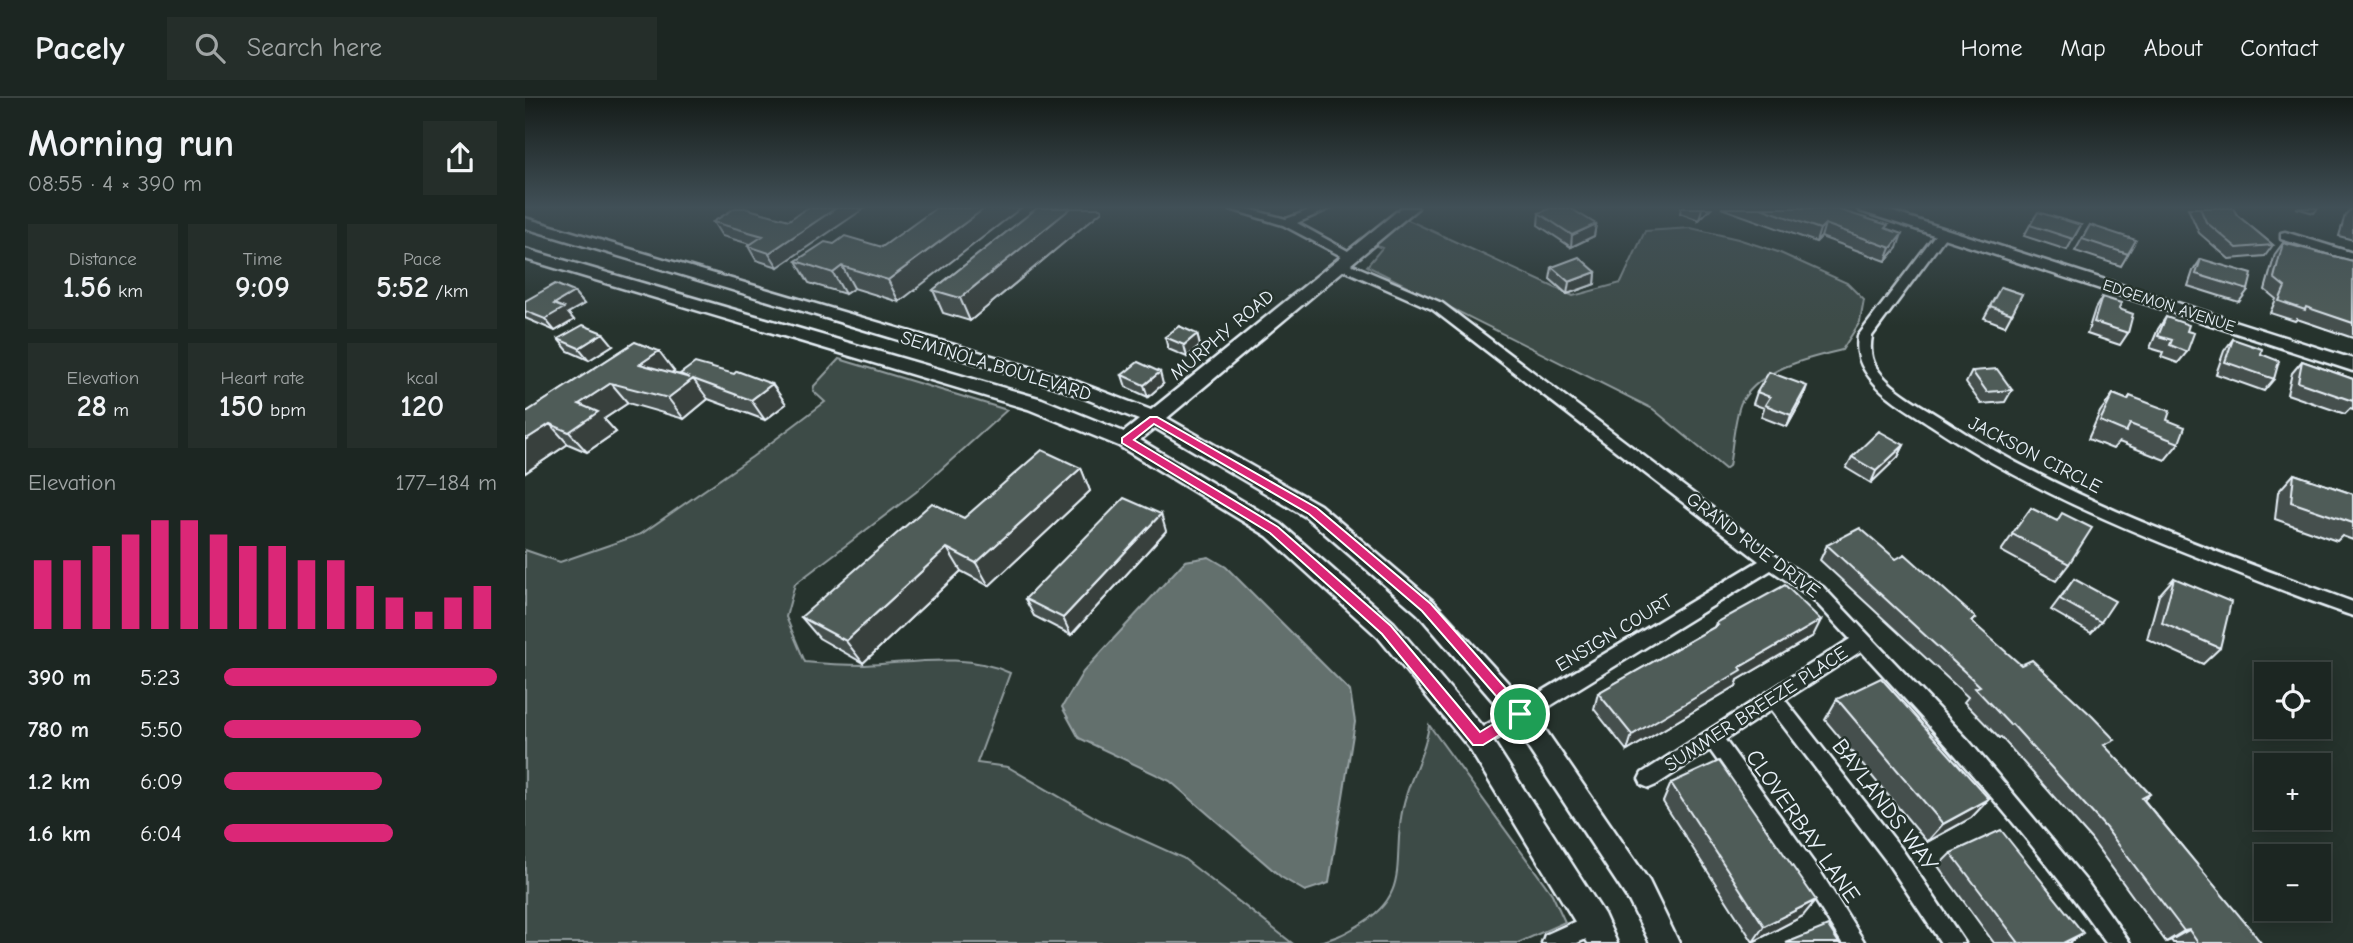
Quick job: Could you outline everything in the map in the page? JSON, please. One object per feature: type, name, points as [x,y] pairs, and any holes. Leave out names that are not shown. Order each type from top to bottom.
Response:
[{"type":"main road","name":"SEMINOLA BOULEVARD","points":[[607,247],[1063,383],[1154,419],[1313,511],[1426,608],[1520,714],[1639,891],[1665,943]]},
{"type":"main road","name":"MURPHY ROAD","points":[[1126,441],[1361,247]]},
{"type":"main road","name":"EDGEMON AVENUE","points":[[1988,247],[2353,365]]},
{"type":"main road","name":"SEMINOLA BOULEVARD","points":[[525,254],[1035,404],[1126,441],[1274,530],[1386,630],[1478,740],[1599,933]]},
{"type":"street","name":"GRAND RUE DRIVE","points":[[1326,247],[1437,306],[1771,562],[1817,592],[1962,747],[2080,889],[2119,943]]},
{"type":"street","name":"JACKSON CIRCLE","points":[[1932,247],[1865,336],[1861,348],[1867,364],[1887,388],[1959,439],[2052,488],[2170,540],[2353,609]]},
{"type":"street","points":[[2322,247],[2353,257]]},
{"type":"street","name":"ENSIGN COURT","points":[[1478,740],[1771,562]]},
{"type":"street","name":"SUMMER BREEZE PLACE","points":[[1649,779],[1863,640]]},
{"type":"street","name":"BAYLANDS WAY","points":[[1773,698],[1894,855],[1954,943]]},
{"type":"street","name":"CLOVERBAY LANE","points":[[1711,738],[1814,880],[1854,943]]},
{"type":"street","points":[[1553,943],[1599,933]]},
{"type":"shaded area","points":[[1468,247],[1573,296],[1621,283],[1637,247],[1764,247],[1847,283],[1864,300],[1860,322],[1842,350],[1773,372],[1751,390],[1740,406],[1729,466],[1725,469],[1653,409],[1367,266],[1382,248]]},
{"type":"shaded area","points":[[839,359],[1007,410],[916,492],[795,584],[786,617],[805,662],[865,665],[939,660],[975,663],[1010,673],[977,763],[1008,767],[1105,823],[1183,858],[1292,943],[525,943],[525,550],[560,562],[641,534],[752,457],[825,402],[813,391],[814,386]]},
{"type":"shaded area","points":[[1209,557],[1226,567],[1350,691],[1355,722],[1329,883],[1305,891],[1281,877],[1170,781],[1079,738],[1062,707],[1083,672],[1185,561]]},
{"type":"shaded area","points":[[1429,725],[1552,894],[1565,922],[1518,943],[1314,943],[1343,934],[1376,913],[1387,901],[1397,874],[1403,807]]},
{"type":"building","points":[[752,247],[777,247],[769,253]]},
{"type":"building","points":[[817,247],[932,247],[888,280],[842,266],[833,273],[796,261]]},
{"type":"building","points":[[987,247],[1022,247],[960,298],[933,290]]},
{"type":"building","points":[[2108,247],[2132,247],[2128,254]]},
{"type":"building","points":[[2282,247],[2300,247],[2353,261],[2353,323],[2279,301],[2285,287],[2274,278]]},
{"type":"building","points":[[1579,257],[1596,272],[1569,282],[1552,267]]},
{"type":"building","points":[[2201,259],[2252,274],[2248,290],[2196,274]]},
{"type":"building","points":[[555,284],[574,292],[554,304],[564,308],[545,319],[525,311],[525,301]]},
{"type":"building","points":[[2001,287],[2022,294],[2012,314],[1990,306]]},
{"type":"building","points":[[2102,297],[2121,303],[2119,309],[2133,314],[2128,333],[2094,322]]},
{"type":"building","points":[[2166,317],[2189,325],[2187,331],[2194,333],[2187,352],[2170,345],[2172,340],[2158,336]]},
{"type":"building","points":[[583,325],[603,333],[579,348],[558,339]]},
{"type":"building","points":[[1179,326],[1197,334],[1184,345],[1165,337]]},
{"type":"building","points":[[2233,339],[2262,349],[2261,354],[2279,361],[2274,379],[2225,362]]},
{"type":"building","points":[[635,342],[659,351],[640,364],[690,378],[680,374],[695,363],[734,374],[737,371],[772,384],[751,400],[693,379],[668,398],[611,383],[579,404],[598,412],[569,432],[550,424],[525,440],[525,413]]},
{"type":"building","points":[[2302,361],[2353,379],[2353,401],[2298,382]]},
{"type":"building","points":[[1138,362],[1160,372],[1144,385],[1122,375]]},
{"type":"building","points":[[1997,369],[2012,390],[1987,392],[1972,371]]},
{"type":"building","points":[[1769,372],[1807,386],[1791,415],[1765,405],[1770,397],[1757,392]]},
{"type":"building","points":[[2113,394],[2128,400],[2130,396],[2170,411],[2167,420],[2185,427],[2179,443],[2130,424],[2126,432],[2100,421]]},
{"type":"building","points":[[1879,431],[1904,445],[1876,471],[1852,457]]},
{"type":"building","points":[[1042,450],[1081,468],[976,563],[947,548],[846,641],[801,617],[932,503],[964,518]]},
{"type":"building","points":[[2294,474],[2353,494],[2353,523],[2291,502]]},
{"type":"building","points":[[1124,498],[1161,514],[1063,618],[1025,599]]},
{"type":"building","points":[[2031,508],[2057,521],[2062,513],[2092,528],[2069,564],[2012,534]]},
{"type":"building","points":[[1860,528],[1896,559],[1905,554],[1976,618],[1971,621],[2021,665],[2032,660],[2092,716],[2115,740],[2104,745],[2150,794],[2142,798],[2261,943],[2198,943],[2189,930],[2184,931],[2105,827],[2012,724],[2010,725],[1975,688],[1980,686],[1827,545]]},
{"type":"building","points":[[2174,578],[2231,602],[2220,648],[2162,623]]},
{"type":"building","points":[[2074,579],[2115,601],[2101,622],[2060,599]]},
{"type":"building","points":[[1785,585],[1821,620],[1632,735],[1598,693],[1718,625],[1716,623]]},
{"type":"building","points":[[1881,678],[1989,799],[1943,824],[1837,699]]},
{"type":"building","points":[[1719,761],[1816,900],[1764,926],[1671,783]]},
{"type":"building","points":[[2001,830],[2083,933],[2063,943],[2019,943],[1951,853]]},
{"type":"building","points":[[1828,926],[1839,943],[1786,943]]},
{"type":"route","points":[[1154,419],[1313,511],[1426,608],[1520,714],[1478,740],[1386,630],[1274,530],[1126,441],[1154,419]]}]
